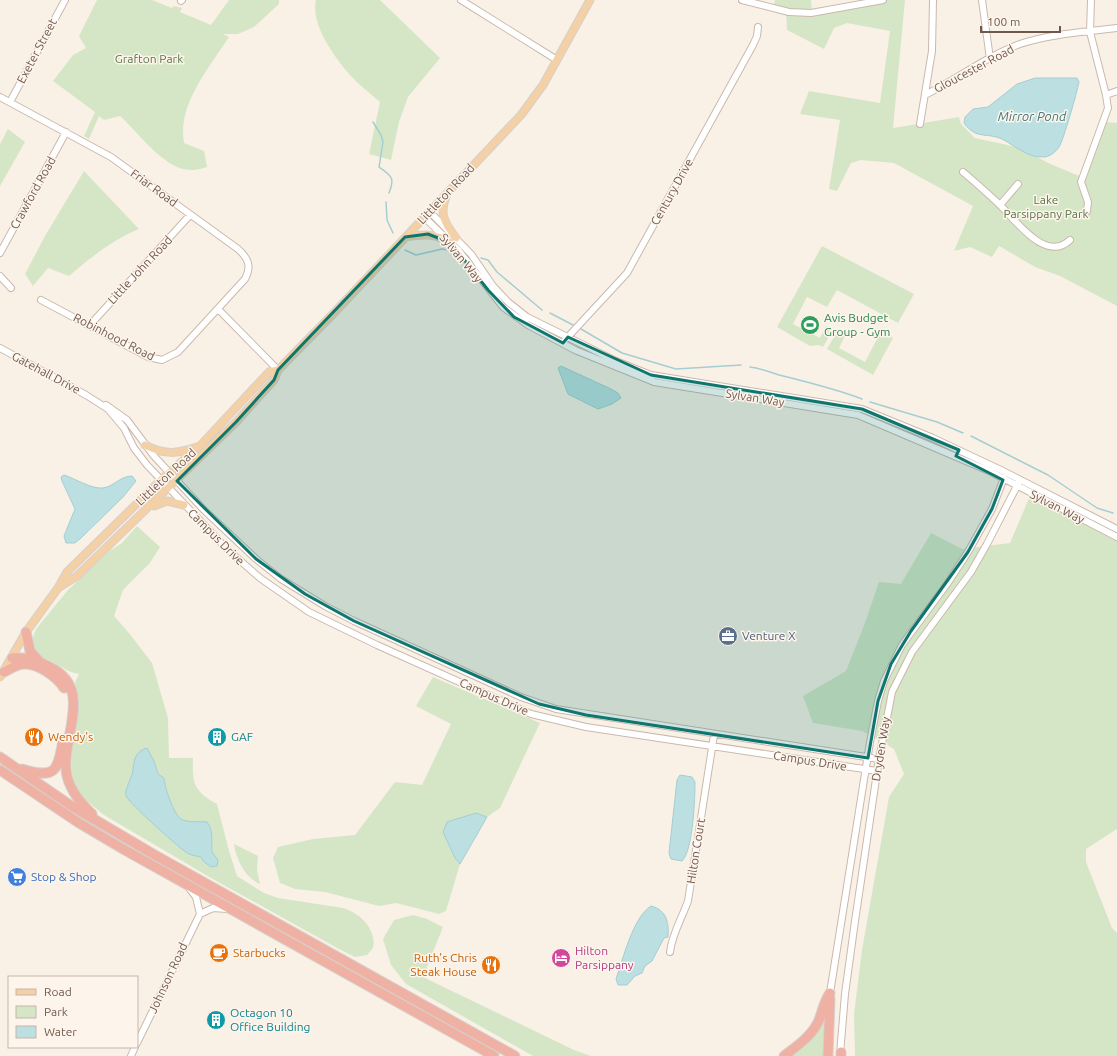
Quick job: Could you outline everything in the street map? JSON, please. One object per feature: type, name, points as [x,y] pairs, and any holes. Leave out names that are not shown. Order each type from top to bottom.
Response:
[{"type":"highway","points":[[26,632],[30,651],[39,661],[61,674],[71,689],[74,706],[67,755],[67,776],[76,797],[103,825]]},
{"type":"highway","points":[[12,658],[25,658],[39,661]]},
{"type":"highway","points":[[2,674],[21,664],[32,665],[58,680],[64,688],[67,696],[64,734],[60,758],[56,766],[48,773],[42,774],[13,766]]},
{"type":"highway","points":[[0,757],[103,825],[515,1056]]},
{"type":"highway","points":[[0,770],[79,823],[183,883],[494,1056]]},
{"type":"highway","points":[[784,1056],[796,1047],[815,1027],[830,993]]},
{"type":"highway","points":[[828,1056],[830,993]]},
{"type":"main road","name":"Littleton Road","points":[[58,588],[77,576],[236,422],[274,380],[278,370],[521,115],[543,85],[590,0]]},
{"type":"main road","points":[[448,193],[442,216],[453,241]]},
{"type":"main road","points":[[405,238],[432,234],[453,241]]},
{"type":"main road","name":"Littleton Road","points":[[2,674],[26,632],[58,588],[67,572],[161,480],[200,445],[269,372],[278,370]]},
{"type":"main road","points":[[145,445],[159,452],[171,453],[182,452],[200,445]]},
{"type":"main road","points":[[145,511],[159,503],[167,501],[184,505]]},
{"type":"street","name":"Exeter Street","points":[[10,102],[65,0]]},
{"type":"street","points":[[462,0],[557,60]]},
{"type":"street","points":[[742,0],[789,12],[812,13],[883,0]]},
{"type":"street","points":[[920,124],[934,37],[933,0]]},
{"type":"street","points":[[982,0],[990,59]]},
{"type":"street","points":[[1087,211],[1088,202],[1081,182],[1108,106],[1090,32],[1091,0]]},
{"type":"street","name":"Century Drive","points":[[563,343],[620,282],[631,266],[753,46],[757,36],[758,27]]},
{"type":"street","name":"Gloucester Road","points":[[925,95],[990,59],[1021,44],[1117,28]]},
{"type":"street","points":[[1106,95],[1117,91]]},
{"type":"street","name":"Friar Road","points":[[0,97],[111,157],[245,255],[248,262],[248,272],[245,279],[218,309]]},
{"type":"street","name":"Crawford Road","points":[[0,253],[66,132]]},
{"type":"street","points":[[963,172],[1000,205],[1022,230],[1042,243],[1058,248],[1065,245],[1070,240]]},
{"type":"street","points":[[1000,205],[1018,184]]},
{"type":"street","name":"Little John Road","points":[[90,325],[190,214]]},
{"type":"street","name":"Sylvan Way","points":[[427,214],[453,241],[503,307],[528,325],[563,343],[623,371],[654,382],[858,415],[1006,472],[1109,529],[1117,537]]},
{"type":"street","name":"Sylvan Way","points":[[453,241],[471,254],[493,286],[508,302],[527,318],[616,361],[651,375],[862,409],[958,453],[1003,480],[1109,529],[1117,529]]},
{"type":"street","points":[[0,276],[11,288]]},
{"type":"street","name":"Robinhood Road","points":[[42,300],[148,357],[162,360],[175,354],[218,309]]},
{"type":"street","points":[[218,309],[278,370]]},
{"type":"street","name":"Gatehall Drive","points":[[0,348],[109,406],[122,415],[176,481]]},
{"type":"street","name":"Gatehall Drive","points":[[92,398],[108,409],[117,419],[140,457],[169,488]]},
{"type":"street","name":"Dryden Way","points":[[830,993],[878,701],[892,664],[911,631],[947,584],[968,552],[992,509],[1006,472]]},
{"type":"street","name":"Dryden Way","points":[[840,1055],[845,994],[877,771],[888,706],[904,666],[919,641],[970,572],[987,544],[1020,480]]},
{"type":"street","name":"Campus Drive","points":[[176,481],[203,510],[256,558],[305,594],[354,621],[539,704],[578,713],[714,735],[879,759]]},
{"type":"street","name":"Campus Drive","points":[[169,488],[228,550],[260,578],[309,612],[377,645],[536,716],[586,727],[877,771]]},
{"type":"street","name":"Hilton Court","points":[[670,952],[671,940],[688,901],[714,735]]},
{"type":"street","points":[[183,883],[196,897],[200,914],[213,908],[232,910]]},
{"type":"street","name":"Johnson Road","points":[[138,1041],[200,914]]},
{"type":"highlighted area","points":[[428,234],[451,243],[488,290],[514,317],[563,343],[568,337],[651,375],[862,409],[959,450],[956,456],[1003,480],[992,509],[968,552],[911,631],[891,664],[878,701],[868,758],[586,715],[539,704],[354,621],[305,594],[256,559],[177,481],[236,422],[274,380],[278,370],[405,237]]},
{"type":"green space","name":"Grafton Park","points":[[97,0],[152,0],[172,8],[174,6],[182,8],[180,12],[211,25],[229,0],[279,0],[279,4],[254,27],[238,34],[223,34],[229,37],[196,87],[185,115],[183,129],[184,143],[204,151],[207,167],[192,170],[182,169],[172,164],[153,150],[120,116],[104,120],[99,116],[89,139],[84,136],[95,112],[53,81],[73,55],[86,48],[79,36]]},
{"type":"green space","points":[[316,0],[380,0],[440,58],[408,97],[399,122],[391,160],[369,154],[380,102],[350,75],[331,50],[320,30],[315,9]]},
{"type":"green space","name":"Lake Parsippany Park","points":[[775,0],[811,0],[812,13],[885,0],[905,0],[893,128],[959,117],[961,124],[975,138],[1021,148],[1048,163],[1084,178],[1096,152],[1106,122],[1117,123],[1117,306],[1060,276],[1035,267],[999,246],[992,257],[970,247],[954,251],[973,206],[894,163],[861,160],[851,163],[837,191],[829,189],[840,120],[800,114],[809,91],[880,103],[890,31],[847,23],[834,28],[824,49],[787,30],[786,11],[773,8]]},
{"type":"green space","points":[[8,129],[25,142],[0,186],[0,144]]},
{"type":"green space","points":[[84,171],[139,229],[111,244],[69,276],[48,268],[33,286],[25,274],[45,236]]},
{"type":"green space","points":[[822,246],[914,294],[898,323],[837,290],[827,307],[807,297],[793,324],[820,338],[826,326],[833,330],[823,347],[818,345],[810,346],[777,327]]},
{"type":"green space","points":[[878,329],[893,338],[873,375],[827,349],[837,332],[845,336],[839,348],[865,362],[878,337],[875,335]]},
{"type":"green space","points":[[1030,496],[1117,540],[1117,829],[1086,849],[1086,862],[1112,928],[1117,933],[1117,1056],[855,1056],[854,1014],[862,950],[889,797],[904,774],[894,749],[862,731],[813,723],[803,696],[846,671],[879,582],[901,584],[931,533],[962,549],[1010,543]]},
{"type":"green space","points":[[137,526],[160,547],[150,563],[123,590],[114,616],[152,663],[168,718],[169,758],[193,758],[194,781],[199,791],[203,795],[217,804],[237,876],[264,893],[278,898],[349,910],[361,918],[370,928],[374,941],[373,948],[367,955],[355,957],[211,878],[104,815],[81,796],[72,776],[71,752],[79,700],[75,682],[79,674],[69,671],[40,657],[31,642],[36,629],[68,590],[108,552],[122,543]]},
{"type":"green space","points":[[433,677],[540,723],[500,808],[487,817],[476,813],[443,832],[455,858],[460,864],[446,911],[439,914],[396,903],[379,906],[325,892],[295,889],[280,883],[273,858],[278,847],[313,839],[355,835],[395,782],[422,785],[451,724],[416,706]]},
{"type":"green space","points":[[234,844],[258,856],[257,870],[260,884],[250,877],[242,867]]},
{"type":"green space","points":[[413,915],[427,919],[443,927],[423,977],[574,1050],[591,1056],[533,1056],[406,984],[391,965],[383,939],[394,920]]},
{"type":"green space","points":[[824,1022],[824,1056],[789,1056],[817,1032]]},
{"type":"water","name":"Mirror Pond","points":[[1035,78],[1077,78],[1079,82],[1061,142],[1058,149],[1052,154],[1044,157],[1032,156],[1002,139],[977,134],[968,128],[964,123],[965,117],[973,109],[988,107],[1017,84]]},
{"type":"water","points":[[561,366],[611,389],[618,393],[621,398],[612,404],[598,409],[568,394],[558,368]]},
{"type":"water","points":[[64,475],[98,488],[107,487],[128,476],[132,476],[136,481],[123,497],[81,538],[75,543],[66,543],[64,536],[75,509],[62,481],[61,477]]},
{"type":"water","points":[[147,748],[154,761],[158,774],[164,778],[170,800],[178,816],[187,821],[207,822],[209,825],[211,829],[212,852],[218,860],[217,866],[211,867],[203,861],[201,857],[191,855],[184,851],[145,816],[126,796],[126,790],[133,772],[135,759],[140,751]]},
{"type":"water","points":[[680,775],[692,777],[695,782],[691,836],[689,847],[682,861],[671,859],[669,853],[677,780]]},
{"type":"water","points":[[476,813],[487,817],[460,864],[455,858],[443,832],[447,822]]},
{"type":"water","points":[[651,906],[664,914],[668,927],[668,937],[664,938],[652,961],[645,966],[642,973],[635,976],[627,985],[618,985],[616,979],[629,939],[639,919]]},
{"type":"waterway","points":[[373,122],[381,135],[383,142],[379,167],[389,175],[392,181],[389,193]]},
{"type":"waterway","points":[[386,202],[387,220],[393,233]]},
{"type":"waterway","points":[[405,250],[416,255],[442,249],[455,251]]},
{"type":"waterway","points":[[481,258],[488,260],[497,272],[542,310]]},
{"type":"waterway","points":[[550,313],[573,325]]},
{"type":"waterway","points":[[581,329],[622,353],[676,369],[741,365]]},
{"type":"waterway","points":[[750,367],[832,389],[862,399]]},
{"type":"waterway","points":[[870,402],[937,422],[963,433]]},
{"type":"waterway","points":[[971,436],[1048,475],[1097,508],[1113,513]]},
{"type":"place","name":"Avis Budget Group - Gym","points":[[810,325]]},
{"type":"place","name":"Venture X","points":[[728,636]]},
{"type":"place","name":"Wendy's","points":[[34,737]]},
{"type":"place","name":"GAF","points":[[217,737]]},
{"type":"place","name":"Stop & Shop","points":[[17,877]]},
{"type":"place","name":"Starbucks","points":[[219,953]]},
{"type":"place","name":"Hilton Parsippany","points":[[561,958]]},
{"type":"place","name":"Ruth's Chris Steak House","points":[[491,965]]},
{"type":"place","name":"Octagon 10 Office Building","points":[[216,1020]]}]
